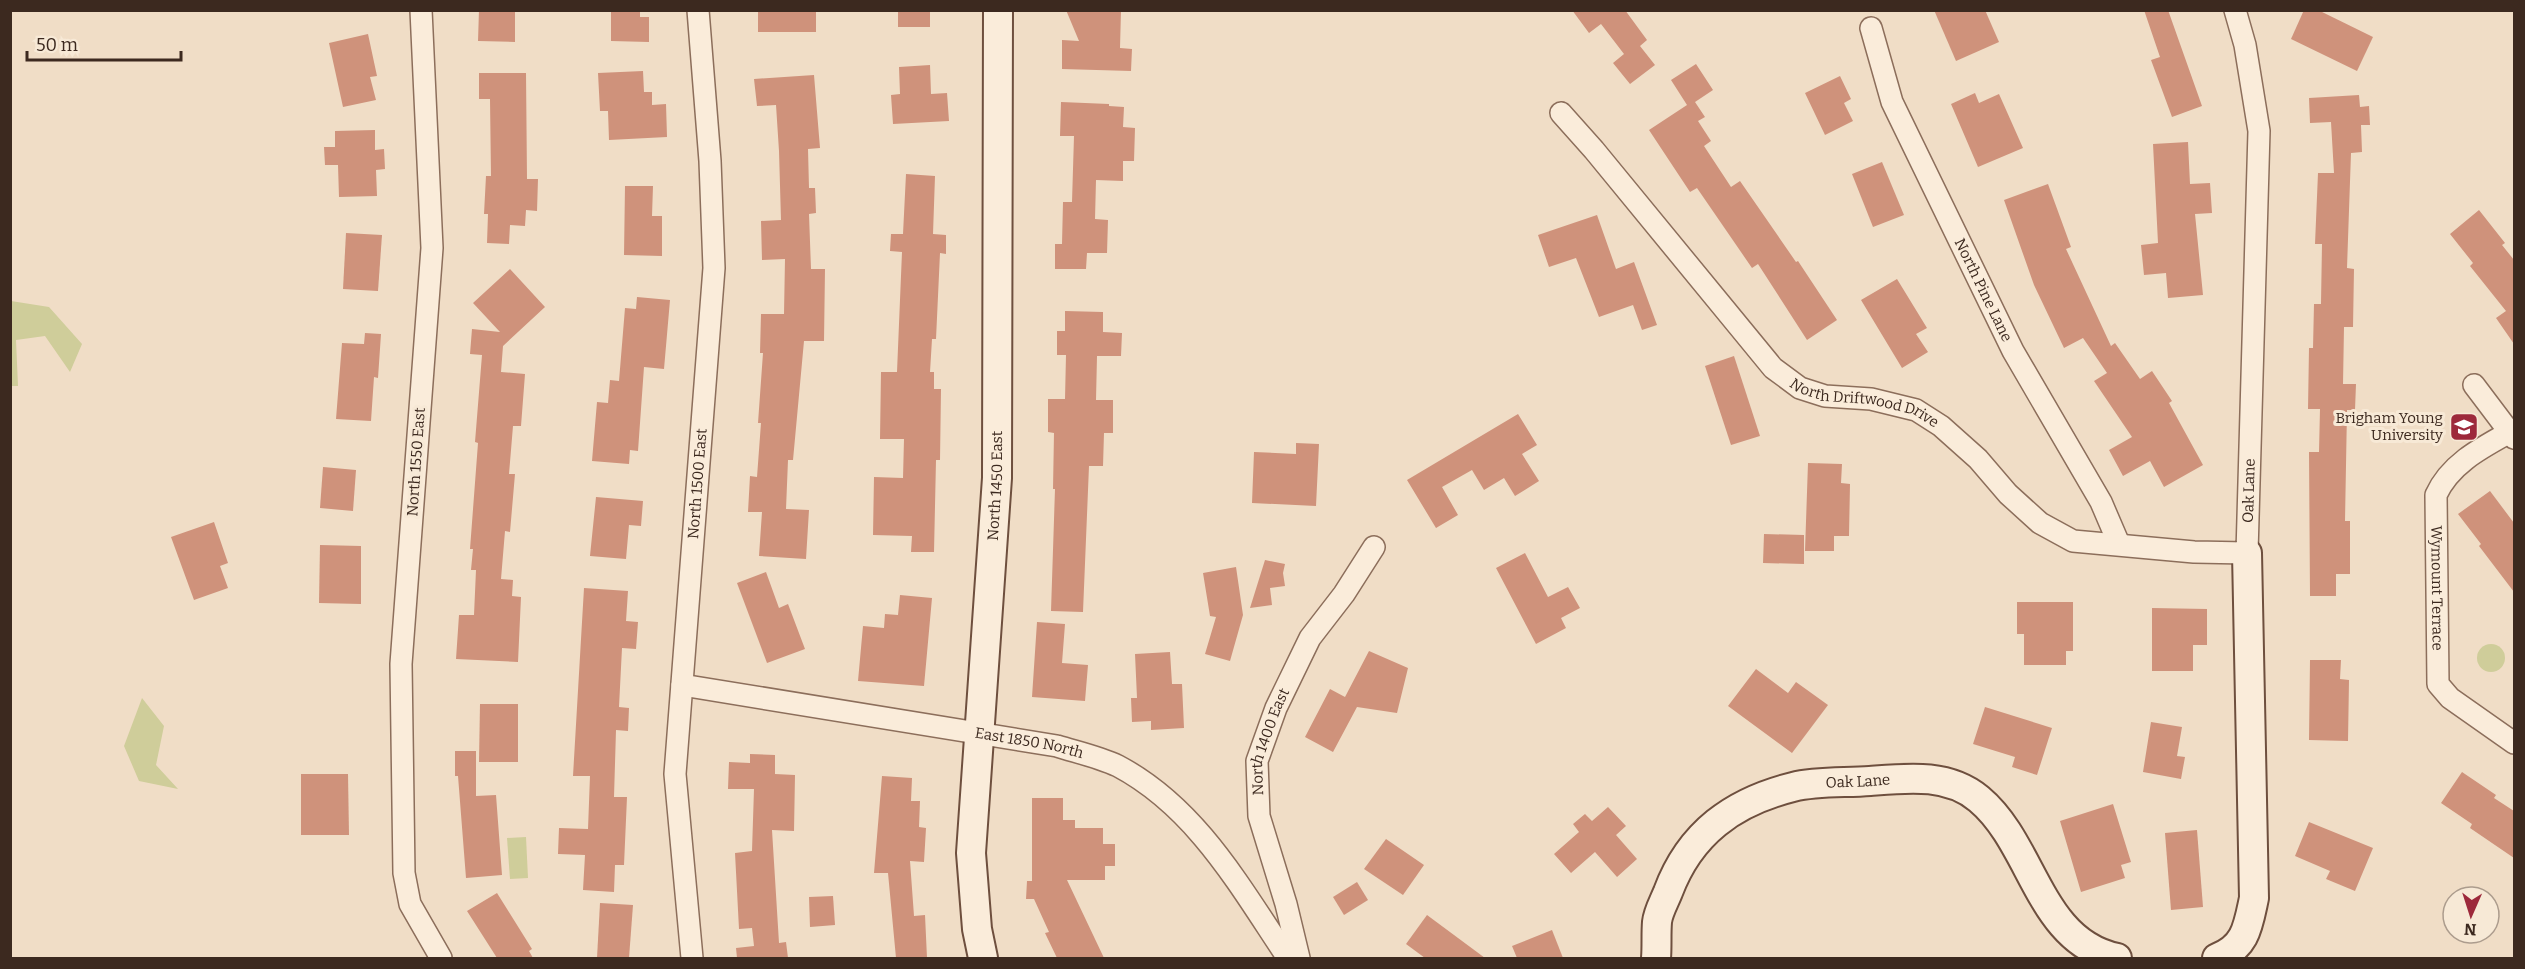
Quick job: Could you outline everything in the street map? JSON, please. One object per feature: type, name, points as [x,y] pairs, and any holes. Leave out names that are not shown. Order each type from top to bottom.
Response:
[{"type":"street","name":"North 1550 East","points":[[421,10],[432,248],[400,664],[404,873],[414,912],[441,958]]},
{"type":"street","name":"North 1500 East","points":[[692,958],[675,774],[714,268],[710,161],[698,10]]},
{"type":"street","name":"North 1450 East","points":[[983,958],[977,929],[971,853],[997,478],[998,10]]},
{"type":"street","name":"Oak Lane","points":[[2217,958],[2229,954],[2247,933],[2254,898],[2247,552],[2259,131],[2245,45],[2235,10]]},
{"type":"street","name":"North Pine Lane","points":[[1871,28],[1897,113],[2013,351],[2101,502],[2119,544]]},
{"type":"street","name":"North Driftwood Drive","points":[[1560,113],[1594,150],[1773,368],[1800,388],[1825,396],[1871,399],[1916,410],[1941,426],[1978,459],[2008,494],[2040,523],[2073,541],[2194,552],[2247,552]]},
{"type":"street","points":[[2474,385],[2512,435]]},
{"type":"street","name":"Wymount Terrace","points":[[2512,435],[2483,447],[2451,471],[2443,479],[2436,495],[2438,684],[2450,698],[2514,743]]},
{"type":"street","name":"North 1400 East","points":[[1299,958],[1286,904],[1259,816],[1257,761],[1276,708],[1310,638],[1344,594],[1374,547]]},
{"type":"street","name":"East 1850 North","points":[[682,685],[1057,746],[1117,766],[1174,804],[1215,850],[1288,958]]},
{"type":"street","name":"Oak Lane","points":[[1656,958],[1657,920],[1672,880],[1676,870],[1706,829],[1744,803],[1795,787],[1914,777],[1947,782],[1978,798],[2005,828],[2054,916],[2075,939],[2103,956],[2117,958]]},
{"type":"shaded area","points":[[11,301],[49,307],[82,344],[70,372],[45,336],[16,340],[18,386],[11,386]]},
{"type":"shaded area","points":[[2491,644],[2501,648],[2505,658],[2501,668],[2491,672],[2481,668],[2477,658],[2481,648]]},
{"type":"shaded area","points":[[142,698],[164,726],[156,765],[178,789],[139,781],[124,746]]},
{"type":"shaded area","points":[[526,837],[528,878],[510,879],[507,838]]},
{"type":"building","points":[[479,10],[515,10],[515,42],[478,41]]},
{"type":"building","points":[[611,10],[640,10],[640,17],[649,17],[649,42],[611,41]]},
{"type":"building","points":[[758,10],[816,10],[816,32],[758,32]]},
{"type":"building","points":[[898,10],[930,10],[930,27],[898,27]]},
{"type":"building","points":[[1066,10],[1121,10],[1120,48],[1132,49],[1131,71],[1062,69],[1062,40],[1079,41]]},
{"type":"building","points":[[1572,10],[1625,10],[1647,40],[1640,46],[1655,65],[1630,84],[1613,63],[1624,54],[1601,24],[1589,33]]},
{"type":"building","points":[[1934,10],[1985,10],[1999,42],[1956,61]]},
{"type":"building","points":[[2144,10],[2168,10],[2202,106],[2172,117],[2151,60],[2160,57]]},
{"type":"building","points":[[2304,10],[2318,10],[2373,37],[2357,71],[2291,39]]},
{"type":"building","points":[[368,34],[377,76],[370,77],[376,100],[343,107],[329,43]]},
{"type":"building","points":[[1696,64],[1713,90],[1695,102],[1705,117],[1698,121],[1711,141],[1704,146],[1731,187],[1740,181],[1837,320],[1807,340],[1758,264],[1752,268],[1697,188],[1690,192],[1649,130],[1687,105],[1671,80]]},
{"type":"building","points":[[930,65],[931,94],[947,93],[949,121],[893,124],[891,95],[900,94],[899,67]]},
{"type":"building","points":[[643,71],[644,92],[652,92],[652,105],[666,104],[667,137],[609,140],[608,111],[600,111],[598,73]]},
{"type":"building","points":[[479,73],[526,73],[527,179],[538,179],[537,211],[526,210],[525,226],[510,225],[509,244],[487,243],[488,214],[484,214],[486,176],[491,176],[490,99],[479,99]]},
{"type":"building","points":[[814,75],[820,148],[808,149],[809,188],[815,188],[816,213],[809,214],[811,269],[825,269],[824,341],[804,341],[793,460],[788,460],[786,509],[809,510],[806,559],[759,556],[762,512],[748,512],[750,476],[757,477],[761,423],[758,423],[763,353],[760,353],[761,314],[784,314],[785,259],[762,260],[761,221],[781,220],[779,151],[776,105],[757,106],[754,79]]},
{"type":"building","points":[[1840,76],[1851,99],[1844,103],[1853,121],[1825,135],[1805,93]]},
{"type":"building","points":[[1975,93],[1979,103],[1999,94],[2023,148],[1978,167],[1951,104]]},
{"type":"building","points":[[2359,95],[2360,107],[2369,106],[2370,125],[2361,125],[2362,152],[2351,153],[2347,268],[2354,269],[2353,327],[2344,327],[2343,384],[2356,384],[2355,410],[2347,410],[2345,521],[2350,521],[2350,574],[2336,574],[2336,596],[2310,596],[2309,452],[2319,452],[2320,409],[2308,409],[2309,348],[2313,348],[2314,304],[2321,304],[2322,244],[2315,244],[2318,173],[2334,173],[2331,122],[2310,123],[2309,98]]},
{"type":"building","points":[[1061,102],[1109,104],[1109,106],[1124,107],[1123,127],[1135,128],[1134,161],[1123,161],[1123,181],[1096,180],[1095,219],[1108,220],[1107,253],[1087,253],[1086,269],[1055,269],[1055,244],[1062,244],[1063,202],[1072,202],[1074,136],[1060,136]]},
{"type":"building","points":[[375,130],[375,150],[384,149],[385,169],[376,170],[377,196],[339,197],[338,165],[325,165],[324,147],[335,147],[335,131]]},
{"type":"building","points":[[2188,142],[2190,184],[2210,183],[2212,213],[2195,214],[2203,295],[2168,298],[2166,273],[2144,275],[2141,245],[2158,243],[2153,144]]},
{"type":"building","points":[[1882,162],[1904,215],[1873,227],[1852,174]]},
{"type":"building","points":[[906,174],[935,176],[933,234],[946,235],[946,254],[940,253],[936,339],[932,339],[930,372],[934,372],[934,389],[941,389],[940,460],[936,460],[934,552],[911,552],[912,536],[873,535],[874,477],[903,478],[904,439],[880,439],[881,372],[897,372],[902,252],[890,251],[891,234],[903,234]]},
{"type":"building","points":[[2048,184],[2071,247],[2066,249],[2111,346],[2115,343],[2140,379],[2152,371],[2172,401],[2169,403],[2203,465],[2164,487],[2150,461],[2123,476],[2109,450],[2132,437],[2094,381],[2107,373],[2083,338],[2064,348],[2034,285],[2004,200]]},
{"type":"building","points":[[625,186],[653,186],[652,216],[662,216],[662,256],[624,255]]},
{"type":"building","points":[[2479,210],[2505,243],[2502,245],[2514,260],[2514,344],[2496,318],[2506,311],[2470,266],[2473,263],[2450,234]]},
{"type":"building","points":[[1597,215],[1616,269],[1634,262],[1657,325],[1642,330],[1633,305],[1599,317],[1576,258],[1549,267],[1538,235]]},
{"type":"building","points":[[346,233],[382,235],[378,291],[343,289]]},
{"type":"building","points":[[510,269],[545,307],[503,346],[501,372],[525,374],[521,426],[513,426],[509,474],[515,474],[510,532],[505,531],[501,579],[513,580],[512,596],[521,597],[518,662],[456,659],[459,615],[474,615],[476,570],[471,570],[473,549],[470,549],[482,355],[470,354],[472,329],[500,332],[473,303]]},
{"type":"building","points":[[1897,279],[1927,328],[1916,334],[1928,352],[1902,368],[1861,300]]},
{"type":"building","points":[[637,297],[670,300],[664,369],[644,367],[638,451],[630,450],[629,464],[592,461],[597,402],[608,403],[610,380],[619,381],[625,308],[636,309]]},
{"type":"building","points":[[1065,311],[1103,312],[1103,332],[1122,333],[1121,356],[1097,356],[1096,400],[1113,400],[1113,433],[1104,433],[1103,466],[1089,466],[1083,612],[1051,611],[1055,489],[1053,489],[1054,433],[1048,432],[1048,399],[1065,399],[1066,355],[1057,355],[1057,331],[1065,331]]},
{"type":"building","points":[[365,333],[381,334],[378,378],[374,377],[371,421],[336,419],[342,343],[364,344]]},
{"type":"building","points":[[1734,356],[1760,436],[1731,445],[1705,366]]},
{"type":"building","points":[[1518,414],[1537,445],[1522,454],[1539,481],[1515,496],[1504,478],[1484,490],[1472,470],[1442,487],[1458,515],[1436,528],[1407,480]]},
{"type":"building","points":[[1296,443],[1319,444],[1316,506],[1252,503],[1254,452],[1296,454]]},
{"type":"building","points":[[1808,463],[1842,464],[1841,483],[1850,484],[1849,536],[1834,536],[1834,551],[1805,551]]},
{"type":"building","points":[[323,467],[356,470],[353,511],[320,508]]},
{"type":"building","points":[[2490,491],[2514,523],[2514,592],[2458,514]]},
{"type":"building","points":[[596,497],[643,501],[641,526],[629,525],[626,559],[590,556]]},
{"type":"building","points":[[214,522],[228,563],[220,566],[228,588],[194,600],[171,537]]},
{"type":"building","points":[[1764,534],[1804,535],[1804,564],[1763,563]]},
{"type":"building","points":[[320,545],[361,546],[361,604],[319,603]]},
{"type":"building","points":[[1525,553],[1548,597],[1568,587],[1580,608],[1561,618],[1566,628],[1536,644],[1496,568]]},
{"type":"building","points":[[1265,560],[1285,564],[1283,573],[1285,586],[1270,588],[1272,605],[1250,608]]},
{"type":"building","points":[[1236,567],[1243,615],[1230,661],[1205,654],[1216,617],[1210,616],[1203,573]]},
{"type":"building","points":[[766,572],[779,608],[788,604],[805,649],[767,663],[737,583]]},
{"type":"building","points":[[584,588],[628,591],[626,621],[638,622],[636,649],[622,648],[619,707],[629,708],[628,731],[616,730],[614,797],[627,797],[624,865],[615,865],[614,892],[583,890],[585,855],[558,854],[559,828],[588,829],[590,776],[573,776]]},
{"type":"building","points":[[900,595],[932,598],[924,686],[858,681],[863,626],[884,628],[885,614],[898,615]]},
{"type":"building","points":[[2017,602],[2073,602],[2073,651],[2066,651],[2066,665],[2024,665],[2024,634],[2017,634]]},
{"type":"building","points":[[2152,608],[2207,609],[2207,645],[2193,645],[2193,671],[2152,671]]},
{"type":"building","points":[[1037,622],[1065,624],[1062,663],[1088,665],[1085,701],[1032,697]]},
{"type":"building","points":[[1369,651],[1408,668],[1397,713],[1357,707],[1333,752],[1305,737],[1330,689],[1345,697]]},
{"type":"building","points":[[1170,652],[1172,684],[1182,684],[1184,728],[1151,730],[1151,721],[1132,722],[1131,698],[1137,698],[1135,654]]},
{"type":"building","points":[[2310,660],[2341,660],[2340,679],[2349,680],[2348,741],[2309,740]]},
{"type":"building","points":[[1756,669],[1788,693],[1796,682],[1828,705],[1792,753],[1728,706]]},
{"type":"building","points":[[480,704],[518,704],[518,762],[479,762]]},
{"type":"building","points":[[1985,707],[2052,728],[2037,775],[2012,767],[2015,757],[1973,744]]},
{"type":"building","points":[[2151,722],[2182,727],[2177,756],[2185,757],[2181,779],[2143,772]]},
{"type":"building","points":[[455,751],[476,751],[476,796],[496,795],[502,875],[466,878],[458,776],[455,776]]},
{"type":"building","points":[[750,754],[775,755],[775,774],[795,775],[794,831],[772,830],[779,943],[786,942],[788,958],[737,958],[736,948],[754,946],[752,928],[739,929],[735,853],[752,851],[754,789],[728,789],[729,762],[750,763]]},
{"type":"building","points":[[2462,772],[2496,795],[2494,798],[2514,811],[2514,858],[2470,828],[2472,824],[2441,803]]},
{"type":"building","points":[[301,774],[348,774],[349,835],[301,835]]},
{"type":"building","points":[[882,776],[912,778],[911,801],[920,801],[919,827],[926,828],[924,862],[910,861],[914,916],[925,915],[927,958],[896,958],[888,873],[874,873]]},
{"type":"building","points":[[1032,798],[1063,798],[1063,820],[1075,820],[1075,828],[1103,828],[1103,844],[1115,844],[1115,866],[1105,866],[1105,880],[1067,880],[1104,958],[1057,958],[1045,933],[1049,932],[1034,899],[1026,899],[1027,881],[1032,881]]},
{"type":"building","points":[[2113,804],[2131,862],[2121,865],[2125,878],[2081,892],[2060,821]]},
{"type":"building","points":[[1608,807],[1626,826],[1616,835],[1637,859],[1617,877],[1595,852],[1571,873],[1554,854],[1579,832],[1573,824],[1585,814],[1592,821]]},
{"type":"building","points":[[2309,822],[2373,848],[2355,891],[2326,879],[2330,871],[2295,856]]},
{"type":"building","points":[[2197,830],[2203,907],[2171,910],[2165,833]]},
{"type":"building","points":[[1386,839],[1424,865],[1403,895],[1364,869]]},
{"type":"building","points":[[1357,882],[1368,900],[1344,915],[1333,897]]},
{"type":"building","points":[[497,893],[532,949],[529,951],[533,958],[497,958],[467,911]]},
{"type":"building","points":[[833,896],[835,925],[810,927],[809,897]]},
{"type":"building","points":[[600,903],[633,905],[629,958],[597,958]]},
{"type":"building","points":[[1427,915],[1485,958],[1425,958],[1406,944]]},
{"type":"building","points":[[1552,930],[1563,958],[1517,958],[1512,946]]},
{"type":"place","name":"Brigham Young University","points":[[2464,427]]}]
